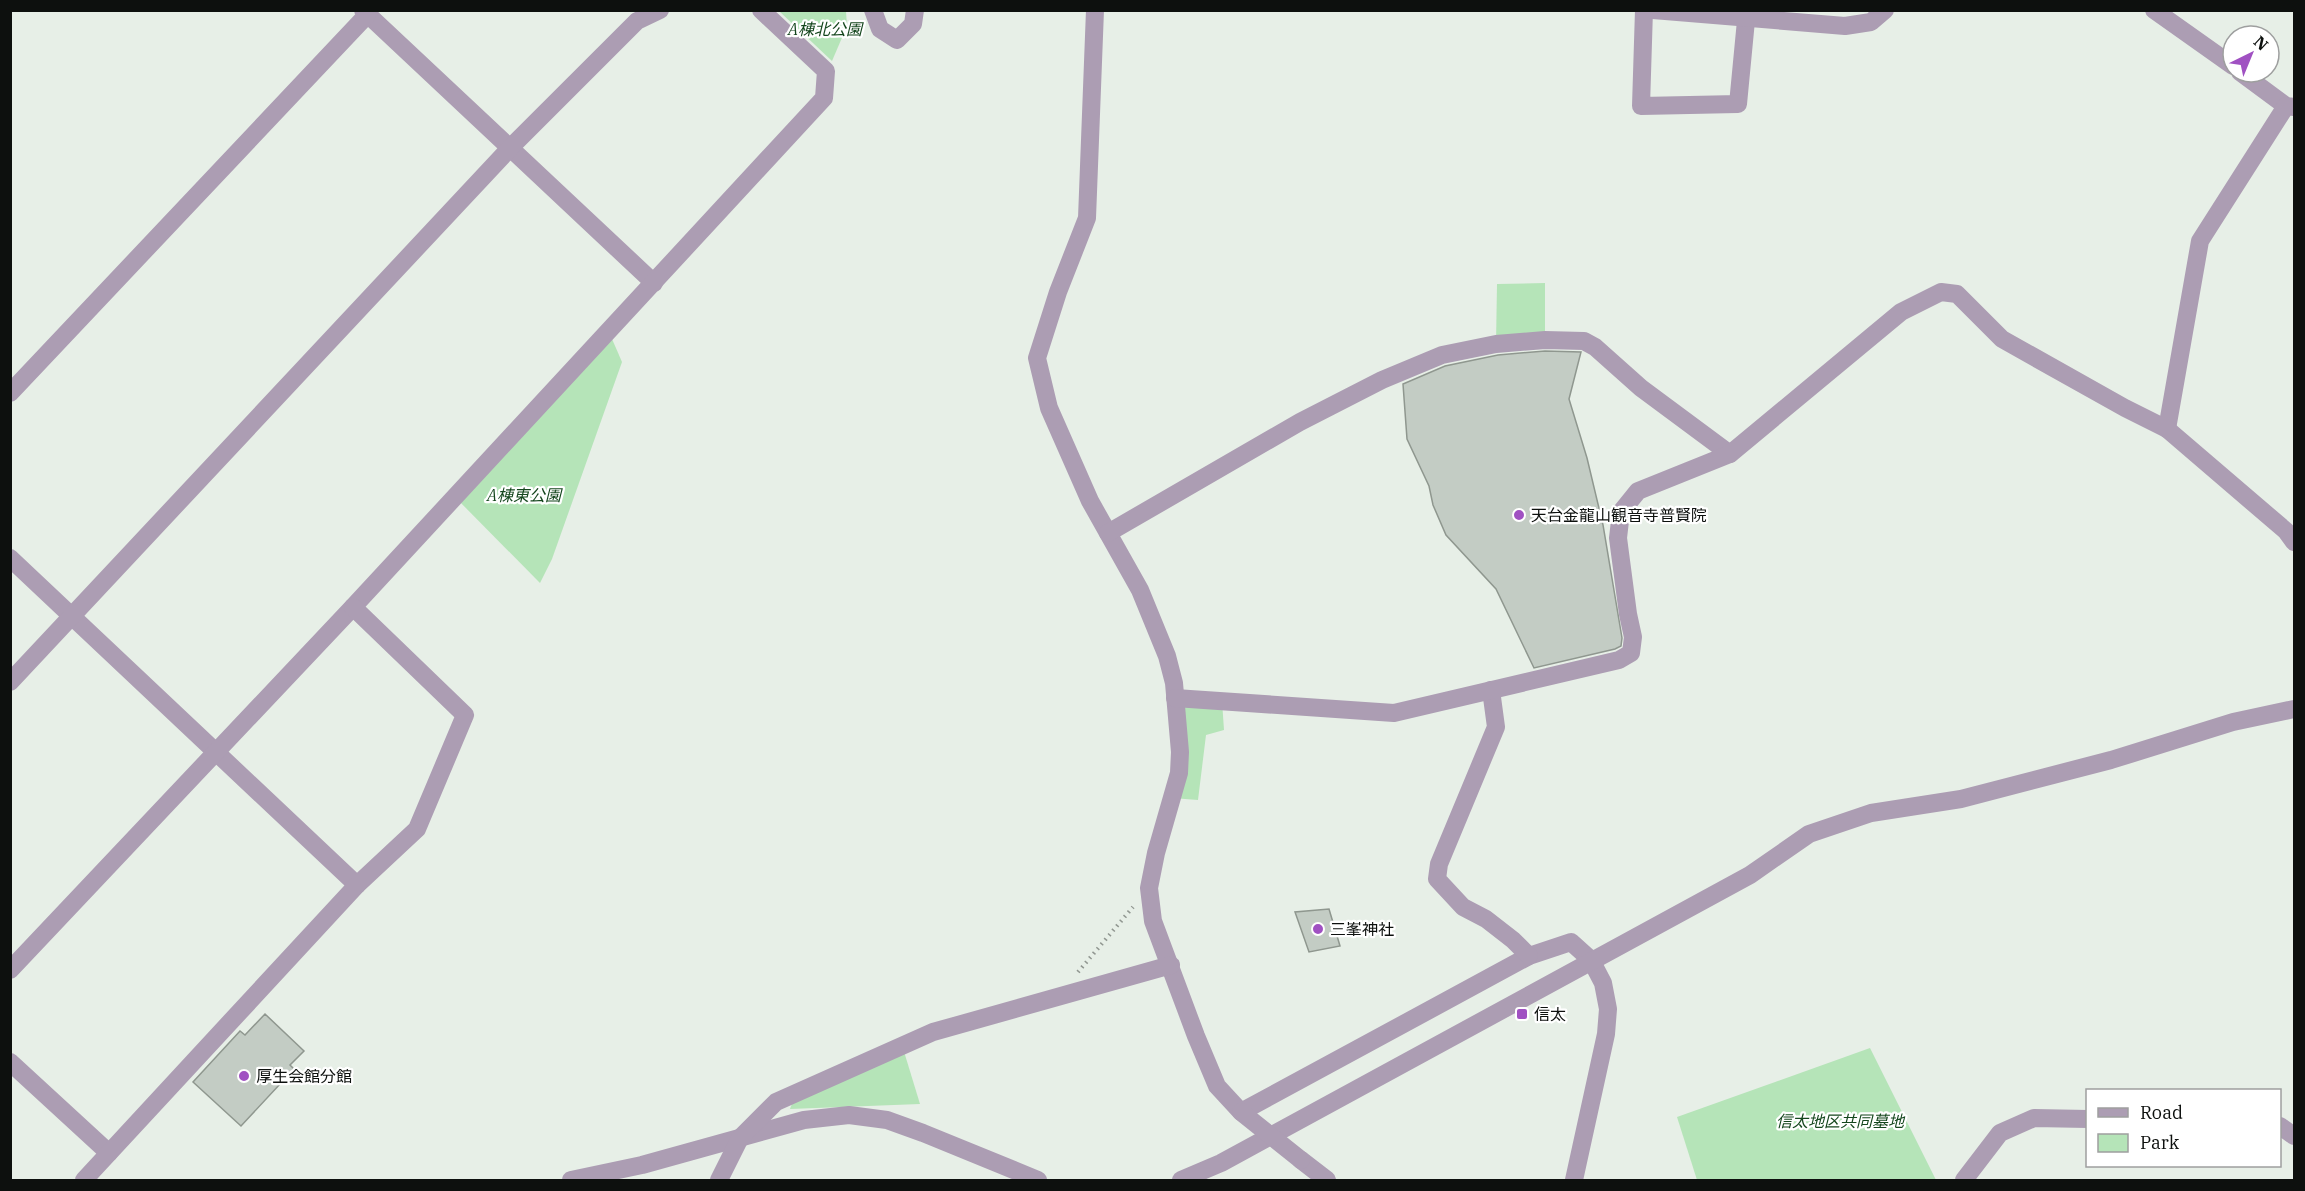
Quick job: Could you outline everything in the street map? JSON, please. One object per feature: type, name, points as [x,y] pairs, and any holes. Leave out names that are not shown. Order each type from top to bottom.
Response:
[{"type":"street","points":[[10,682],[632,16],[660,10]]},
{"type":"street","points":[[10,970],[353,607],[824,98],[826,70],[761,10]]},
{"type":"street","points":[[873,10],[880,29],[897,40],[913,24],[915,10]]},
{"type":"street","points":[[1095,10],[1086,218],[1058,292],[1037,358],[1049,408],[1090,501],[1140,590],[1174,683],[1180,752],[1179,773],[1156,853],[1149,888],[1153,921],[1217,1086],[1241,1112],[1327,1180]]},
{"type":"street","points":[[1644,10],[1641,106],[1738,104],[1747,14]]},
{"type":"street","points":[[1653,10],[1801,16],[1845,26],[1870,22],[1885,10]]},
{"type":"street","points":[[2154,10],[2221,57]]},
{"type":"street","points":[[10,393],[365,13],[654,283]]},
{"type":"street","points":[[2167,429],[2200,241],[2290,107],[2258,84]]},
{"type":"street","points":[[1175,698],[1394,713],[1618,660],[1631,653],[1633,638],[1618,538],[1621,512],[1638,491],[1730,454],[1901,312],[1941,292],[1957,294],[2002,339],[2167,429],[2286,531],[2295,542]]},
{"type":"street","points":[[1107,533],[1300,422],[1382,380],[1442,356],[1496,344],[1545,340],[1584,341],[1595,347],[1641,388],[1730,454]]},
{"type":"street","points":[[10,558],[357,885]]},
{"type":"street","points":[[84,1180],[357,885],[417,829],[465,716],[353,607]]},
{"type":"street","points":[[1491,690],[1496,727],[1439,864],[1437,879],[1463,907],[1486,919],[1529,956]]},
{"type":"street","points":[[1181,1180],[1221,1163],[1750,875],[1809,834],[1871,813],[1961,799],[2111,760],[2233,722],[2295,709]]},
{"type":"street","points":[[1241,1112],[1529,956],[1571,942],[1591,960],[1603,983],[1608,1009],[1606,1034],[1574,1180]]},
{"type":"street","points":[[719,1180],[740,1138],[776,1102],[933,1032],[1171,965]]},
{"type":"street","points":[[10,1062],[109,1153]]},
{"type":"street","points":[[571,1180],[642,1166],[804,1120],[849,1115],[887,1120],[923,1132],[1038,1180]]},
{"type":"street","points":[[1964,1180],[2000,1133],[2034,1118],[2086,1119]]},
{"type":"street","points":[[2281,1127],[2295,1136]]},
{"type":"path","points":[[1058,997],[1149,888]]},
{"type":"green space","name":"A棟北公園","points":[[779,11],[846,11],[847,26],[832,61]]},
{"type":"green space","points":[[1545,283],[1545,340],[1496,344],[1497,284]]},
{"type":"green space","name":"A棟東公園","points":[[609,332],[622,362],[552,559],[540,583],[455,497]]},
{"type":"green space","points":[[1175,698],[1222,701],[1224,730],[1206,735],[1198,800],[1172,798]]},
{"type":"green space","points":[[902,1045],[920,1104],[790,1109],[796,1093]]},
{"type":"green space","name":"信太地区共同墓地","points":[[1870,1048],[1936,1180],[1697,1180],[1677,1117]]},
{"type":"building","name":"天台金龍山観音寺普賢院","points":[[1545,351],[1581,352],[1569,399],[1587,458],[1603,525],[1622,638],[1621,646],[1615,649],[1534,668],[1496,589],[1446,535],[1433,505],[1429,486],[1407,439],[1403,384],[1445,366],[1498,355]]},
{"type":"building","name":"三峯神社","points":[[1329,909],[1340,946],[1309,952],[1295,912]]},
{"type":"building","name":"厚生会館分館","points":[[265,1014],[304,1051],[290,1065],[294,1069],[241,1126],[193,1082],[240,1031],[245,1035]]},
{"type":"place","name":"天台金龍山観音寺普賢院","points":[[1519,515]]},
{"type":"place","name":"三峯神社","points":[[1318,929]]},
{"type":"place","name":"信太","points":[[1522,1014]]},
{"type":"place","name":"厚生会館分館","points":[[244,1076]]}]
